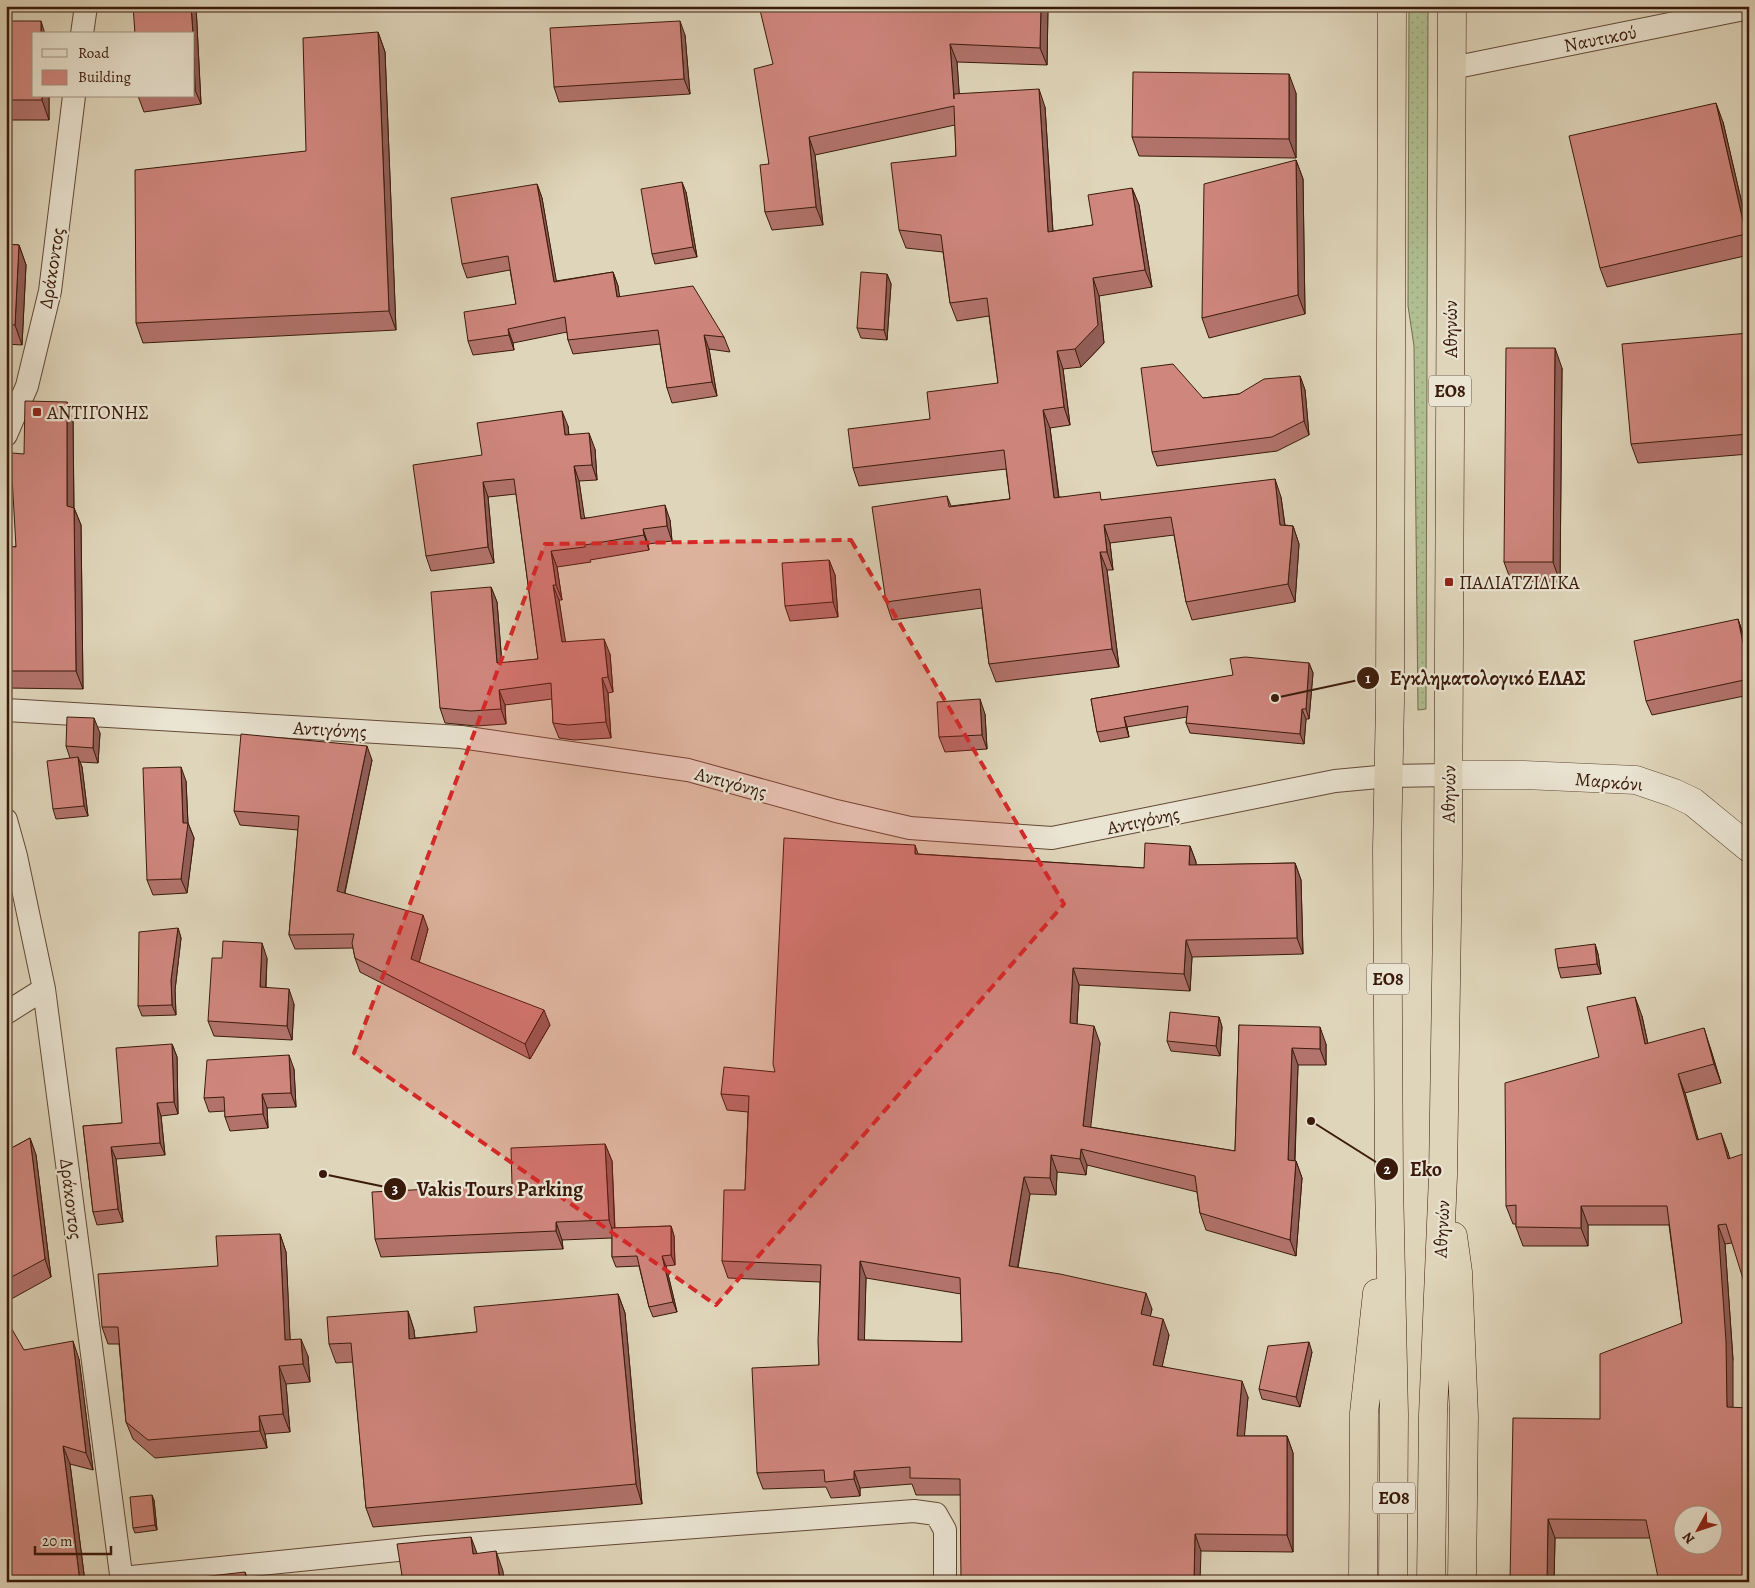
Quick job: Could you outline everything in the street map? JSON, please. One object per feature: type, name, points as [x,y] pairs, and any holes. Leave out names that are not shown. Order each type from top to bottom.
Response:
[{"type":"highway","name":"ΕΟ8","points":[[1392,6],[1389,776],[1387,849],[1389,1182],[1394,1414],[1393,1582]]},
{"type":"highway","name":"Αθηνών","points":[[1431,1582],[1433,1415],[1443,1176],[1449,775],[1452,6]]},
{"type":"highway","points":[[1443,1176],[1458,1272],[1464,1416],[1462,1582]]},
{"type":"highway","points":[[1363,1582],[1364,1413],[1389,1182]]},
{"type":"street","points":[[82,32],[86,6]]},
{"type":"street","name":"Ναυτικού","points":[[1452,68],[1749,8]]},
{"type":"street","name":"Δράκοντος","points":[[6,435],[27,386],[50,291],[74,98]]},
{"type":"street","name":"Αντιγόνης","points":[[6,710],[461,737],[688,770],[836,811],[910,828],[1044,838],[1052,838],[1335,781],[1389,776],[1449,775]]},
{"type":"street","name":"Μαρκόνι","points":[[1449,775],[1636,780],[1674,792],[1692,802],[1749,848]]},
{"type":"street","name":"Δράκοντος","points":[[6,820],[16,856],[44,989],[122,1580]]},
{"type":"street","points":[[6,1013],[44,989]]},
{"type":"street","points":[[122,1580],[427,1547],[914,1511],[936,1514],[944,1530],[945,1582]]},
{"type":"highlighted area","points":[[851,540],[1064,904],[716,1305],[354,1053],[545,544]]},
{"type":"green space","points":[[1409,6],[1428,6],[1426,709],[1418,710],[1414,346],[1408,306]]},
{"type":"building","points":[[133,6],[191,6],[193,32],[135,32]]},
{"type":"building","points":[[759,6],[1041,6],[1040,48],[950,44],[954,99],[954,94],[1039,89],[1048,232],[1093,225],[1088,195],[1132,188],[1145,270],[1093,278],[1098,325],[1075,349],[1057,351],[1064,407],[1043,410],[1054,498],[1100,492],[1101,500],[1275,479],[1280,525],[1293,526],[1288,584],[1186,602],[1171,517],[1104,525],[1107,552],[1100,552],[1112,649],[989,664],[980,589],[886,602],[872,507],[947,496],[949,507],[1010,499],[1004,450],[853,468],[848,429],[930,419],[927,392],[998,383],[987,298],[950,303],[941,235],[899,230],[891,163],[956,156],[954,106],[809,137],[816,207],[765,212],[760,165],[769,164],[754,69],[773,64]]},
{"type":"building","points":[[6,21],[41,21],[41,32],[32,32],[32,98],[42,98],[42,100],[6,100]]},
{"type":"building","points":[[680,21],[684,79],[554,87],[550,28]]},
{"type":"building","points":[[378,32],[389,311],[136,323],[135,170],[306,151],[303,38]]},
{"type":"building","points":[[1133,72],[1289,74],[1289,139],[1132,137]]},
{"type":"building","points":[[1716,103],[1746,234],[1600,268],[1569,136]]},
{"type":"building","points":[[1296,160],[1298,295],[1202,318],[1204,184]]},
{"type":"building","points":[[682,182],[693,247],[652,254],[641,189]]},
{"type":"building","points":[[537,184],[554,282],[613,272],[617,297],[693,286],[724,337],[704,335],[712,382],[667,388],[658,330],[568,340],[565,317],[508,329],[509,335],[468,341],[464,312],[516,304],[508,256],[462,264],[451,198]]},
{"type":"building","points":[[6,244],[19,245],[15,325],[6,325]]},
{"type":"building","points":[[861,272],[887,274],[884,330],[857,328]]},
{"type":"building","points":[[1749,333],[1749,434],[1631,444],[1622,344]]},
{"type":"building","points":[[1506,348],[1555,348],[1553,562],[1504,562]]},
{"type":"building","points":[[1173,364],[1203,398],[1239,394],[1264,379],[1300,376],[1304,421],[1272,437],[1152,452],[1141,368]]},
{"type":"building","points":[[25,401],[67,402],[67,506],[74,508],[76,671],[6,671],[6,546],[16,547],[12,453],[24,454]]},
{"type":"building","points":[[562,411],[565,435],[589,433],[592,465],[574,466],[581,519],[665,505],[667,526],[643,529],[644,535],[585,545],[585,547],[551,551],[556,585],[553,585],[562,642],[604,639],[608,677],[602,678],[606,722],[568,725],[553,723],[551,683],[499,690],[501,709],[471,711],[440,708],[431,592],[491,587],[497,663],[538,659],[514,479],[483,482],[488,547],[426,556],[413,465],[482,455],[477,423]]},
{"type":"building","points":[[829,560],[833,602],[785,606],[782,563]]},
{"type":"building","points":[[1738,619],[1749,679],[1646,701],[1634,641]]},
{"type":"building","points":[[1245,657],[1309,663],[1306,709],[1302,709],[1300,734],[1186,723],[1188,706],[1124,717],[1126,727],[1097,732],[1091,699],[1233,675],[1230,659]]},
{"type":"building","points":[[980,699],[982,735],[939,737],[937,702]]},
{"type":"building","points":[[67,717],[94,718],[93,748],[66,746]]},
{"type":"building","points":[[241,734],[367,746],[337,891],[423,915],[411,959],[544,1010],[525,1044],[355,958],[352,943],[354,934],[289,935],[299,816],[234,811]]},
{"type":"building","points":[[78,757],[84,806],[53,809],[47,761]]},
{"type":"building","points":[[181,767],[183,823],[188,823],[181,879],[147,880],[143,768]]},
{"type":"building","points":[[784,838],[915,845],[915,854],[1144,868],[1145,843],[1190,846],[1189,865],[1295,863],[1297,938],[1186,940],[1184,974],[1073,968],[1070,1023],[1094,1026],[1083,1126],[1235,1151],[1239,1025],[1320,1027],[1320,1049],[1292,1048],[1288,1160],[1296,1161],[1290,1240],[1200,1213],[1195,1176],[1081,1149],[1080,1159],[1051,1155],[1050,1178],[1024,1177],[1009,1266],[1060,1274],[1146,1293],[1141,1314],[1163,1319],[1153,1365],[1242,1381],[1237,1436],[1287,1436],[1287,1535],[1195,1534],[1194,1582],[961,1582],[960,1479],[910,1478],[910,1467],[854,1471],[854,1479],[825,1482],[824,1470],[757,1473],[752,1368],[819,1365],[821,1265],[722,1261],[724,1190],[745,1190],[749,1096],[721,1094],[724,1067],[775,1072],[773,1064]],"holes":[[[860,1261],[960,1278],[962,1342],[858,1340]]]},
{"type":"building","points":[[178,928],[171,980],[172,1005],[138,1006],[139,932]]},
{"type":"building","points":[[223,941],[262,943],[260,987],[289,989],[287,1026],[208,1021],[212,958],[222,958]]},
{"type":"building","points":[[1595,944],[1597,964],[1558,968],[1555,949]]},
{"type":"building","points":[[1635,997],[1645,1044],[1704,1028],[1714,1064],[1678,1074],[1697,1140],[1721,1133],[1728,1159],[1749,1152],[1749,1298],[1726,1224],[1718,1225],[1726,1341],[1727,1407],[1749,1408],[1749,1582],[1659,1582],[1646,1520],[1548,1519],[1547,1582],[1510,1582],[1513,1418],[1600,1419],[1600,1354],[1682,1323],[1667,1206],[1581,1206],[1581,1228],[1516,1227],[1516,1205],[1506,1206],[1505,1083],[1599,1057],[1587,1007]]},
{"type":"building","points":[[1170,1012],[1219,1017],[1216,1046],[1167,1041]]},
{"type":"building","points":[[172,1044],[174,1102],[157,1103],[160,1143],[111,1147],[118,1209],[93,1212],[83,1126],[122,1123],[116,1048]]},
{"type":"building","points":[[289,1055],[291,1093],[262,1094],[263,1114],[225,1117],[224,1097],[204,1098],[207,1060]]},
{"type":"building","points":[[30,1138],[45,1259],[6,1280],[6,1151]]},
{"type":"building","points":[[605,1144],[609,1220],[556,1222],[556,1231],[375,1239],[372,1192],[512,1185],[511,1148]]},
{"type":"building","points":[[671,1226],[671,1255],[662,1256],[673,1302],[649,1307],[637,1256],[612,1257],[612,1228]]},
{"type":"building","points":[[280,1234],[285,1340],[301,1339],[303,1364],[279,1366],[283,1414],[259,1416],[260,1431],[148,1440],[126,1422],[118,1327],[102,1327],[98,1274],[218,1266],[216,1236]]},
{"type":"building","points":[[618,1294],[636,1484],[366,1508],[351,1343],[329,1344],[327,1317],[408,1311],[409,1339],[477,1332],[474,1307]]},
{"type":"building","points":[[6,1319],[24,1350],[73,1341],[86,1453],[63,1446],[80,1582],[6,1582]]},
{"type":"building","points":[[1309,1342],[1296,1397],[1259,1389],[1268,1346]]},
{"type":"building","points":[[152,1495],[155,1525],[133,1528],[130,1497]]},
{"type":"building","points":[[471,1537],[473,1554],[496,1551],[500,1582],[403,1582],[397,1544]]},
{"type":"building","points":[[245,1572],[246,1582],[158,1582]]},
{"type":"place","name":"ΑΝΤΙΓΟΝΗΣ","points":[[37,412]]},
{"type":"place","name":"ΠΑΛΙΑΤΖΙΔΙΚΑ","points":[[1449,582]]},
{"type":"place","name":"Εγκληματολογικό ΕΛΑΣ","points":[[1275,698]]},
{"type":"place","name":"Eko","points":[[1311,1121]]},
{"type":"place","name":"Vakis Tours Parking","points":[[323,1174]]}]
